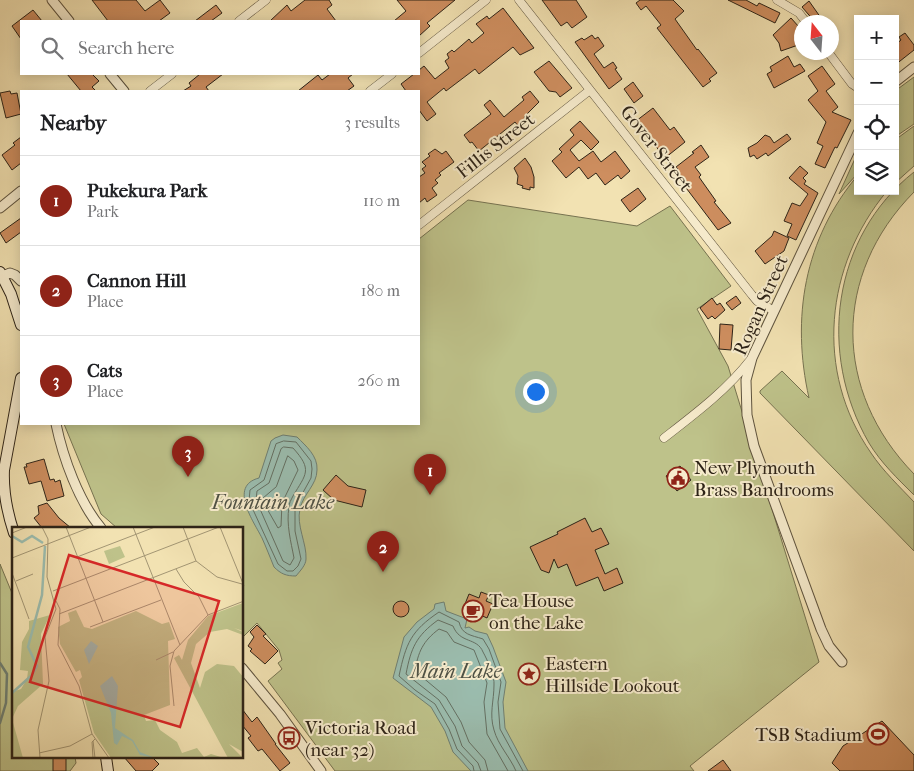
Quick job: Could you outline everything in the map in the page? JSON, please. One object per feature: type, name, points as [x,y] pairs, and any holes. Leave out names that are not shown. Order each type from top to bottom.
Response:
[{"type":"main road","points":[[1,274],[20,322]]},
{"type":"main road","points":[[12,527],[4,496],[4,470],[20,383]]},
{"type":"main road","points":[[106,758],[108,771]]},
{"type":"street","points":[[52,0],[68,20]]},
{"type":"street","points":[[240,20],[266,0]]},
{"type":"street","points":[[420,52],[486,0]]},
{"type":"street","name":"Gover Street","points":[[519,0],[752,295],[757,301],[774,311]]},
{"type":"street","points":[[777,0],[801,15]]},
{"type":"street","points":[[834,60],[854,85]]},
{"type":"street","points":[[899,79],[914,67]]},
{"type":"street","points":[[111,75],[123,90]]},
{"type":"street","points":[[151,90],[171,75]]},
{"type":"street","points":[[371,90],[391,75]]},
{"type":"street","name":"Fillis Street","points":[[420,224],[590,90]]},
{"type":"street","name":"Rogan Street","points":[[842,662],[829,646],[820,629],[754,446],[747,415],[746,380],[752,358],[854,141]]},
{"type":"street","points":[[0,208],[20,193]]},
{"type":"street","points":[[1,274],[10,273],[16,275],[20,280]]},
{"type":"street","points":[[664,438],[709,403],[752,358]]},
{"type":"street","points":[[56,425],[84,504],[100,527]]},
{"type":"street","points":[[244,670],[280,714],[321,771]]},
{"type":"green space","points":[[914,77],[914,124],[899,134],[899,105],[899,88]]},
{"type":"green space","points":[[914,126],[914,166],[899,179],[899,150],[899,137]]},
{"type":"green space","points":[[854,161],[854,177],[839,194]]},
{"type":"green space","points":[[914,172],[914,192],[887,225],[868,259],[857,296],[853,333],[857,370],[868,407],[887,441],[914,474],[914,495],[890,470],[869,443],[853,408],[843,372],[839,335],[841,298],[850,263],[865,229],[886,199],[890,195],[899,195],[899,186]]},
{"type":"green space","points":[[854,181],[854,195],[884,195],[866,220],[850,252],[840,285],[834,319],[835,354],[841,388],[853,421],[876,460],[914,502],[914,551],[760,393],[782,371],[809,398],[801,338],[806,280],[825,226]]},
{"type":"green space","points":[[468,200],[637,226],[670,206],[731,286],[697,309],[728,366],[819,662],[690,766],[694,771],[335,771],[268,681],[282,669],[278,663],[282,660],[279,650],[257,623],[244,636],[244,527],[116,527],[101,514],[64,425],[420,425],[420,238]]},
{"type":"green space","points":[[0,564],[12,593],[12,758],[75,758],[76,763],[70,771],[0,771]]},
{"type":"water","name":"Fountain Lake","points":[[283,435],[297,437],[311,452],[317,465],[315,480],[300,509],[299,521],[306,561],[296,576],[284,574],[274,567],[262,538],[249,514],[244,496],[245,488],[250,482],[259,478],[271,441]]},
{"type":"water","name":"Main Lake","points":[[444,602],[446,611],[467,619],[465,628],[469,627],[475,631],[487,634],[506,682],[503,702],[505,728],[528,771],[471,771],[453,752],[445,731],[431,707],[393,678],[404,637],[417,622],[434,609],[435,604]]},
{"type":"building","points":[[92,0],[136,0],[145,11],[160,0],[170,13],[160,20],[107,20]]},
{"type":"building","points":[[305,0],[329,0],[332,5],[327,9],[335,20],[271,20],[287,5],[291,11]]},
{"type":"building","points":[[397,0],[455,0],[427,23],[430,26],[420,35],[420,20],[395,20],[406,11]]},
{"type":"building","points":[[542,0],[576,0],[587,17],[572,28],[567,22],[561,26]]},
{"type":"building","points":[[640,0],[673,0],[684,11],[675,19],[697,50],[717,73],[709,79],[711,81],[703,87],[657,28],[661,25],[646,6],[641,10],[636,3]]},
{"type":"building","points":[[728,0],[746,0],[757,6],[759,3],[780,13],[775,23]]},
{"type":"building","points":[[809,1],[819,15],[809,15],[802,7]]},
{"type":"building","points":[[216,5],[222,13],[212,20],[196,20]]},
{"type":"building","points":[[503,8],[534,48],[520,55],[513,47],[479,74],[475,69],[446,91],[444,88],[427,102],[436,114],[427,121],[420,111],[420,90],[405,90],[401,84],[413,75],[420,75],[420,69],[424,66],[435,79],[449,68],[445,61],[449,58],[447,54],[452,50],[454,52],[469,39],[472,43],[484,33],[476,24],[487,16],[489,19]]},
{"type":"building","points":[[33,10],[41,20],[20,20],[20,38],[12,26]]},
{"type":"building","points":[[791,18],[794,21],[794,46],[781,51],[779,43],[773,35]]},
{"type":"building","points":[[905,33],[914,45],[914,50],[899,62],[899,42],[901,40],[899,37]]},
{"type":"building","points":[[592,35],[595,39],[598,37],[604,46],[594,54],[604,68],[613,62],[617,68],[615,69],[622,79],[609,89],[575,42],[582,38],[584,40]]},
{"type":"building","points":[[788,56],[794,67],[800,64],[805,71],[774,88],[767,74],[772,71],[770,67]]},
{"type":"building","points":[[549,61],[572,88],[560,97],[556,92],[549,91],[534,72]]},
{"type":"building","points":[[822,66],[835,84],[826,91],[838,107],[832,112],[851,120],[825,168],[815,164],[823,146],[817,143],[826,122],[808,100],[818,91],[808,76]]},
{"type":"building","points":[[68,75],[93,75],[99,81],[92,87],[95,90],[80,90]]},
{"type":"building","points":[[199,75],[222,75],[206,87],[208,90],[185,90],[191,86],[189,83]]},
{"type":"building","points":[[318,75],[322,80],[329,75],[352,75],[348,78],[354,86],[348,90],[299,90]]},
{"type":"building","points":[[633,82],[643,96],[634,103],[624,89]]},
{"type":"building","points":[[10,91],[11,94],[17,93],[20,114],[6,118],[0,93]]},
{"type":"building","points":[[530,91],[539,102],[524,117],[527,121],[519,127],[515,122],[479,151],[472,142],[470,143],[464,135],[491,114],[484,105],[490,100],[504,117],[524,100],[522,97]]},
{"type":"building","points":[[653,108],[670,130],[674,127],[685,142],[665,158],[636,121]]},
{"type":"building","points":[[580,121],[599,142],[591,150],[581,140],[570,150],[579,161],[593,151],[601,162],[615,151],[630,171],[621,179],[618,175],[605,185],[596,173],[588,179],[579,167],[566,178],[552,161],[562,152],[559,149],[574,135],[570,130]]},
{"type":"building","points":[[787,134],[791,139],[768,156],[766,153],[757,159],[754,155],[750,157],[748,148],[765,135],[770,137],[774,143]]},
{"type":"building","points":[[20,138],[20,164],[12,170],[2,155],[15,145],[13,143]]},
{"type":"building","points":[[701,145],[709,157],[695,167],[701,175],[699,177],[716,201],[714,202],[731,223],[718,230],[674,172],[678,169],[676,167]]},
{"type":"building","points":[[435,149],[442,154],[446,151],[454,162],[439,173],[441,175],[435,180],[438,183],[432,188],[437,195],[427,202],[425,198],[420,202],[420,176],[425,173],[422,169],[426,166],[422,162],[430,156],[428,154]]},
{"type":"building","points":[[525,158],[531,167],[534,177],[534,188],[530,187],[530,190],[522,188],[523,186],[517,184],[518,176],[514,168]]},
{"type":"building","points":[[800,166],[808,173],[803,178],[806,181],[804,184],[818,193],[796,240],[787,236],[792,224],[784,221],[792,203],[800,206],[808,194],[789,178]]},
{"type":"building","points":[[638,188],[646,199],[630,212],[621,200]]},
{"type":"building","points":[[20,219],[20,233],[6,243],[0,233]]},
{"type":"building","points":[[774,231],[789,238],[784,251],[765,264],[755,251],[772,236]]},
{"type":"building","points":[[736,296],[741,303],[732,310],[726,303]]},
{"type":"building","points":[[712,298],[717,305],[720,303],[725,310],[715,319],[712,316],[708,319],[700,308]]},
{"type":"building","points":[[720,324],[733,325],[731,350],[719,349]]},
{"type":"building","points":[[44,459],[50,480],[54,479],[55,482],[60,480],[64,496],[47,501],[41,481],[29,484],[24,467],[27,467],[26,464]]},
{"type":"building","name":"New Plymouth Brass Bandrooms","points":[[680,466],[691,480],[677,491],[666,476]]},
{"type":"building","points":[[336,475],[348,486],[366,490],[362,507],[334,500],[323,490]]},
{"type":"building","points":[[47,503],[59,518],[70,527],[41,527],[34,518],[39,514],[38,506]]},
{"type":"building","points":[[585,518],[592,532],[601,528],[609,544],[595,550],[605,574],[617,568],[623,583],[604,591],[598,577],[576,586],[567,564],[558,568],[554,559],[549,573],[541,570],[530,547],[558,534],[557,532]]},
{"type":"building","points":[[481,592],[489,595],[486,601],[493,604],[487,618],[465,608],[469,594],[479,598]]},
{"type":"building","points":[[401,601],[407,603],[409,609],[407,615],[401,617],[395,615],[393,609],[395,603]]},
{"type":"building","points":[[257,625],[266,634],[263,636],[278,651],[265,664],[250,651],[252,649],[248,646],[254,637],[250,632]]},
{"type":"building","points":[[244,712],[252,722],[257,717],[290,763],[280,771],[262,749],[258,751],[248,738],[251,736],[244,727]]},
{"type":"building","name":"TSB Stadium","points":[[882,721],[914,755],[914,771],[840,771],[832,763],[843,746]]},
{"type":"building","points":[[53,758],[66,758],[66,771],[53,771]]},
{"type":"building","points":[[125,758],[153,758],[159,764],[152,771],[136,771]]},
{"type":"building","points":[[723,760],[731,771],[708,771]]},
{"type":"waterway","points":[[0,663],[7,674],[6,703],[0,723]]},
{"type":"place","name":"Cats","points":[[188,477]]},
{"type":"place","name":"New Plymouth Brass Bandrooms","points":[[678,478]]},
{"type":"place","name":"Pukekura Park","points":[[430,495]]},
{"type":"place","name":"Cannon Hill","points":[[383,572]]},
{"type":"place","name":"Tea House on the Lake","points":[[473,611]]},
{"type":"place","name":"Eastern Hillside Lookout","points":[[529,674]]},
{"type":"place","name":"TSB Stadium","points":[[878,734]]},
{"type":"place","name":"Victoria Road (near 32)","points":[[289,738]]}]
